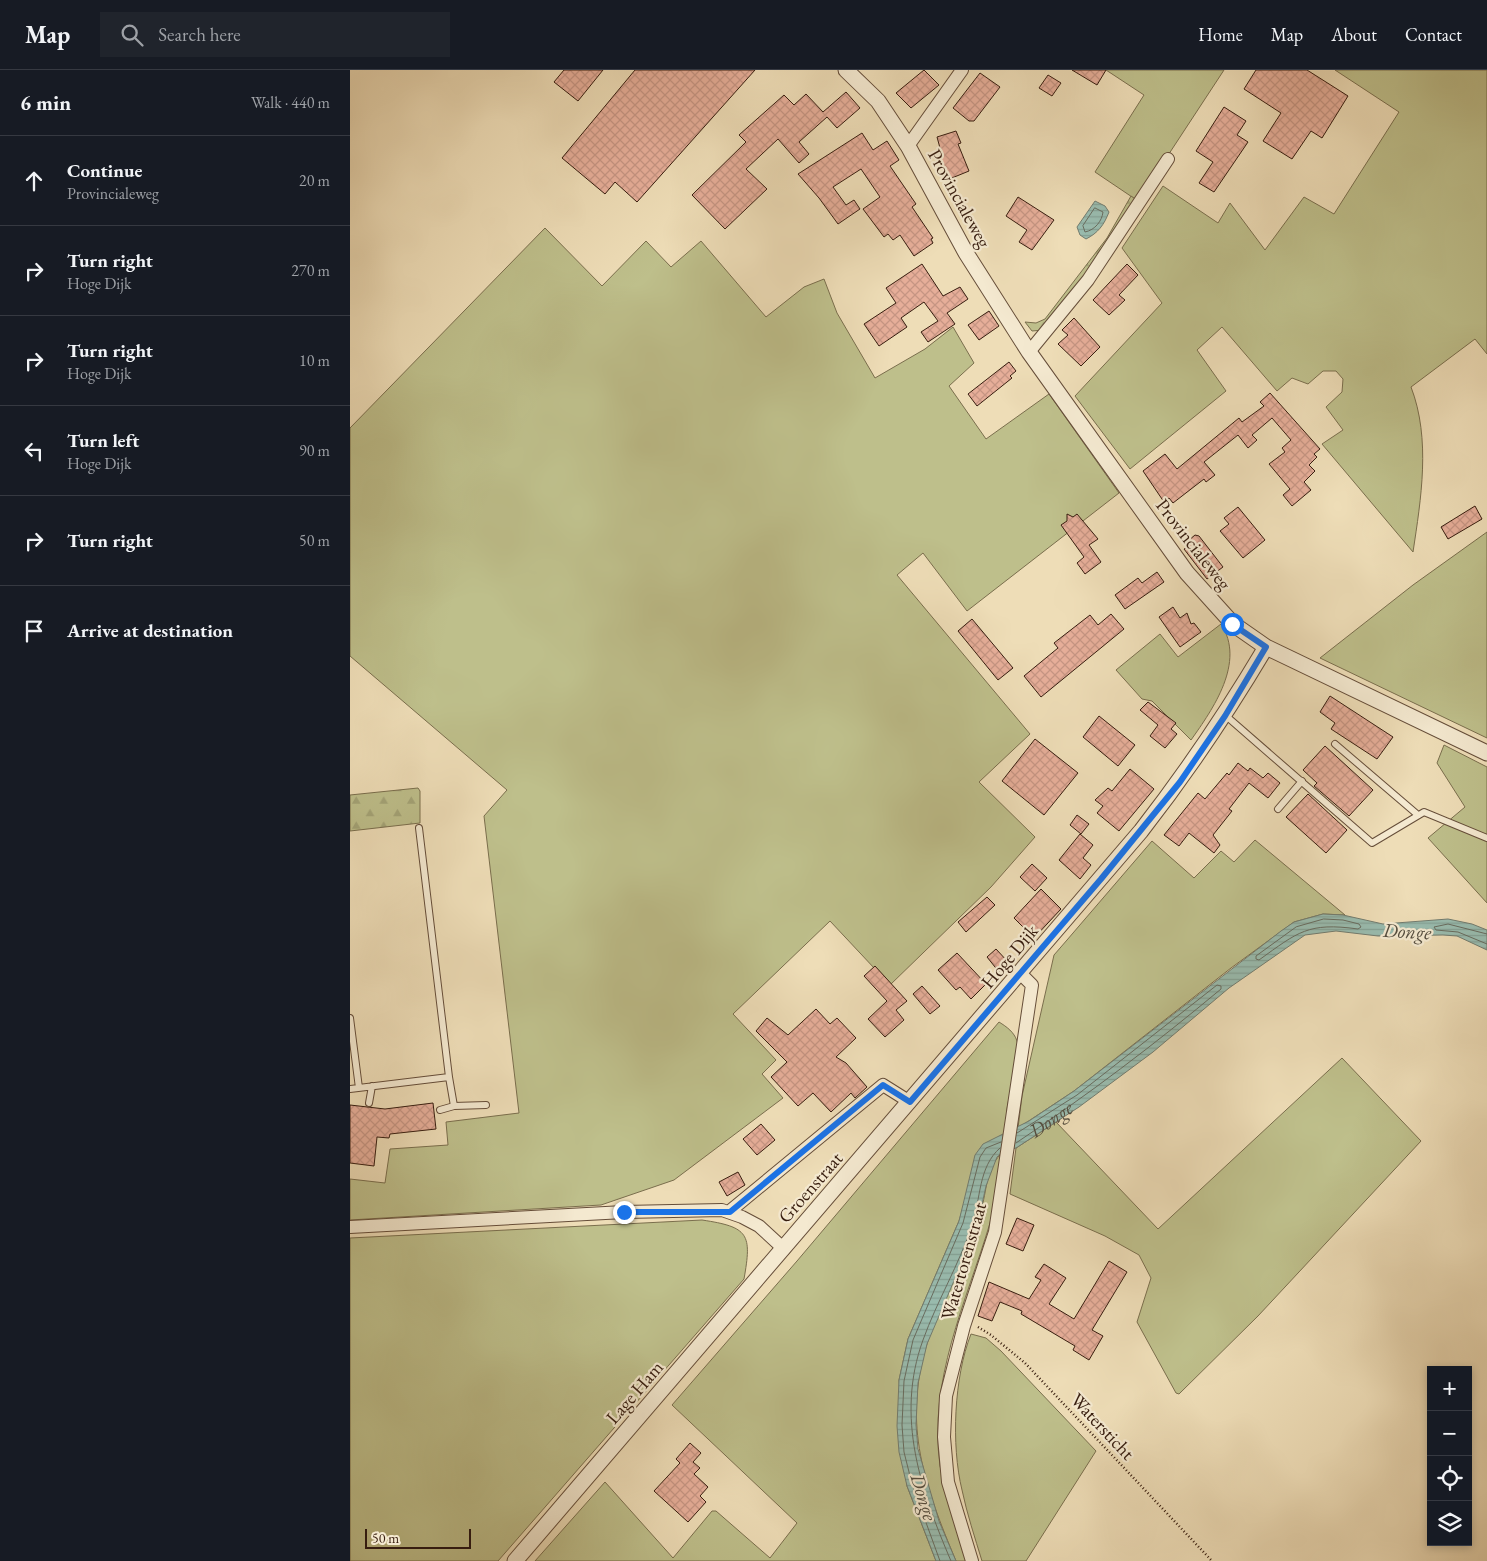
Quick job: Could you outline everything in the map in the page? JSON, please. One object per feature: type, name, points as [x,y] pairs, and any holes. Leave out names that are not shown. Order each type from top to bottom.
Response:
[{"type":"street","name":"Provincialeweg","points":[[846,70],[878,101],[908,146],[966,253],[1030,352],[1187,573],[1232,624],[1266,647],[1487,753]]},
{"type":"street","points":[[908,146],[962,70]]},
{"type":"street","points":[[1030,352],[1088,280],[1168,159]]},
{"type":"street","name":"Hoge Dijk","points":[[910,1102],[1141,831],[1180,782],[1225,716],[1266,647]]},
{"type":"street","name":"Watertorenstraat","points":[[972,1561],[948,1482],[944,1437],[946,1396],[966,1320],[995,1232],[1032,985],[1020,973]]},
{"type":"street","points":[[350,1227],[615,1213],[730,1212],[883,1085],[910,1102]]},
{"type":"street","name":"Groenstraat","points":[[730,1212],[759,1226],[784,1249],[910,1102]]},
{"type":"street","name":"Lage Ham","points":[[515,1561],[784,1249]]},
{"type":"lane","points":[[1225,716],[1372,843],[1424,812],[1487,838]]},
{"type":"lane","points":[[1335,744],[1418,815]]},
{"type":"lane","points":[[1278,809],[1302,781]]},
{"type":"lane","points":[[419,828],[454,1106]]},
{"type":"lane","points":[[350,1018],[359,1088]]},
{"type":"lane","points":[[350,1089],[449,1077]]},
{"type":"lane","points":[[370,1103],[372,1086]]},
{"type":"lane","points":[[440,1110],[454,1106],[486,1105]]},
{"type":"path","name":"Watersticht","points":[[966,1320],[991,1335],[1025,1363],[1212,1561]]},
{"type":"green space","points":[[1106,70],[1224,70],[1138,201],[1095,172],[1144,95]]},
{"type":"green space","points":[[1335,70],[1487,70],[1487,354],[1475,339],[1411,387],[1421,427],[1423,448],[1419,511],[1413,552],[1322,444],[1343,430],[1326,407],[1342,392],[1343,379],[1336,371],[1323,371],[1308,384],[1292,378],[1277,391],[1222,327],[1197,350],[1226,391],[1130,469],[1075,396],[1162,303],[1122,248],[1163,186],[1218,223],[1230,203],[1265,250],[1304,197],[1334,214],[1399,112]]},
{"type":"green space","points":[[1131,196],[1138,201],[1044,330],[1032,331],[1025,322],[1036,323],[1045,319],[1107,238]]},
{"type":"green space","points":[[545,228],[602,286],[646,241],[671,267],[701,241],[766,317],[804,287],[824,279],[837,313],[875,378],[925,349],[953,327],[974,363],[949,386],[986,439],[1049,394],[1119,493],[967,611],[923,553],[897,575],[1030,734],[979,782],[1035,837],[991,887],[890,985],[830,921],[733,1014],[776,1060],[762,1074],[783,1098],[674,1180],[601,1205],[350,1220],[350,1179],[385,1183],[390,1149],[448,1145],[446,1122],[519,1113],[484,816],[507,790],[350,656],[350,428]]},
{"type":"green space","points":[[1487,532],[1487,738],[1320,658],[1413,585]]},
{"type":"green space","points":[[1221,624],[1228,639],[1230,654],[1224,685],[1217,700],[1191,740],[1152,701],[1142,699],[1116,670],[1160,634],[1178,657]]},
{"type":"green space","points":[[1444,745],[1487,767],[1487,903],[1428,838],[1465,807],[1437,763]]},
{"type":"green space","points":[[418,788],[420,791],[420,823],[350,831],[350,795]]},
{"type":"green space","points":[[1255,840],[1345,915],[1323,914],[1294,922],[1231,968],[1074,1091],[1018,1128],[1022,1096],[1054,955],[1152,841],[1194,878],[1221,851],[1234,862]]},
{"type":"green space","points":[[999,1022],[1012,1032],[1018,1047],[1007,1112],[1008,1124],[1006,1134],[1001,1145],[974,1186],[963,1208],[908,1339],[899,1380],[907,1486],[936,1561],[535,1561],[605,1482],[673,1558],[712,1511],[716,1511],[770,1558],[797,1523],[672,1405],[797,1261]]},
{"type":"green space","points":[[1342,1058],[1421,1141],[1258,1316],[1179,1394],[1176,1393],[1137,1322],[1151,1278],[1139,1255],[1105,1236],[1010,1194],[1016,1148],[1056,1122],[1158,1229]]},
{"type":"green space","points":[[1003,1152],[990,1223],[960,1312],[944,1372],[939,1403],[940,1466],[966,1561],[956,1561],[935,1507],[920,1455],[917,1429],[917,1402],[920,1374],[931,1331],[966,1252],[982,1207],[988,1177],[994,1164]]},
{"type":"green space","points":[[702,1220],[730,1226],[744,1235],[747,1242],[747,1252],[744,1279],[498,1561],[350,1561],[350,1238]]},
{"type":"green space","points":[[971,1334],[986,1338],[1001,1351],[1096,1451],[1026,1561],[982,1561],[964,1499],[956,1453],[956,1411],[961,1370]]},
{"type":"water","points":[[1095,201],[1105,206],[1109,212],[1100,228],[1086,239],[1080,235],[1077,227]]},
{"type":"water","name":"Donge","points":[[1323,914],[1343,915],[1383,924],[1448,919],[1472,924],[1487,930],[1487,950],[1457,936],[1378,936],[1336,931],[1305,935],[1229,988],[1153,1052],[1079,1107],[1016,1148],[1003,1152],[997,1157],[986,1186],[977,1227],[927,1344],[918,1383],[916,1425],[918,1449],[939,1521],[956,1561],[936,1561],[907,1486],[899,1452],[897,1426],[899,1380],[908,1339],[959,1221],[975,1155],[983,1144],[1029,1121],[1074,1091],[1281,931],[1294,922]]},
{"type":"building","points":[[564,70],[603,70],[578,101],[554,82]]},
{"type":"building","points":[[635,70],[755,70],[637,202],[615,182],[605,194],[562,158]]},
{"type":"building","points":[[924,70],[939,85],[911,108],[896,93]]},
{"type":"building","points":[[1072,70],[1106,70],[1097,85]]},
{"type":"building","points":[[1256,70],[1307,70],[1348,96],[1322,138],[1311,131],[1292,159],[1263,141],[1281,113],[1244,89]]},
{"type":"building","points":[[980,73],[1000,87],[974,121],[969,121],[953,108]]},
{"type":"building","points":[[1048,75],[1061,83],[1052,96],[1039,88]]},
{"type":"building","points":[[846,92],[860,108],[837,128],[827,117],[799,142],[809,154],[799,163],[778,139],[746,169],[767,189],[725,229],[692,195],[746,142],[739,135],[784,95],[794,105],[806,94],[823,112]]},
{"type":"building","points":[[1224,107],[1246,121],[1237,135],[1248,142],[1214,192],[1199,183],[1213,162],[1196,151]]},
{"type":"building","points":[[956,131],[961,143],[958,144],[969,171],[947,180],[937,149],[940,148],[937,137]]},
{"type":"building","points":[[862,133],[873,150],[887,141],[899,160],[890,166],[916,204],[912,207],[933,238],[931,239],[933,243],[914,256],[900,235],[893,240],[888,234],[884,237],[863,209],[880,197],[861,169],[833,187],[846,205],[854,200],[860,209],[838,224],[798,174]]},
{"type":"building","points":[[1018,197],[1054,220],[1032,250],[1019,242],[1027,230],[1006,216]]},
{"type":"building","points":[[922,264],[943,296],[960,287],[968,299],[947,313],[955,324],[928,342],[921,332],[938,321],[924,302],[901,318],[907,327],[879,346],[864,324],[896,303],[886,288]]},
{"type":"building","points":[[1127,264],[1138,275],[1119,295],[1125,300],[1109,315],[1093,300]]},
{"type":"building","points":[[989,311],[999,326],[979,340],[968,325]]},
{"type":"building","points":[[1074,318],[1100,347],[1081,366],[1058,344],[1068,335],[1062,330]]},
{"type":"building","points":[[1009,362],[1016,371],[1010,376],[1012,378],[977,406],[968,394]]},
{"type":"building","points":[[1270,393],[1320,449],[1314,454],[1317,457],[1309,465],[1315,471],[1304,482],[1311,490],[1292,506],[1283,495],[1290,489],[1269,464],[1285,452],[1282,448],[1291,440],[1272,418],[1252,435],[1257,440],[1248,448],[1238,435],[1204,462],[1215,475],[1206,482],[1204,479],[1173,503],[1169,498],[1164,502],[1143,471],[1165,454],[1177,469],[1239,418],[1242,422],[1264,406],[1260,402]]},
{"type":"building","points":[[1475,506],[1482,519],[1448,539],[1441,527]]},
{"type":"building","points":[[1238,507],[1265,540],[1243,558],[1220,531],[1229,524],[1224,518]]},
{"type":"building","points":[[1067,514],[1073,517],[1077,514],[1098,539],[1089,545],[1101,562],[1085,574],[1077,563],[1084,557],[1061,525],[1067,521]]},
{"type":"building","points":[[1195,535],[1199,536],[1223,567],[1207,579],[1184,549],[1188,547],[1189,540]]},
{"type":"building","points":[[1157,572],[1164,582],[1125,609],[1115,595],[1138,578],[1142,583]]},
{"type":"building","points":[[1173,607],[1180,618],[1187,613],[1191,624],[1194,623],[1201,632],[1180,647],[1159,617]]},
{"type":"building","points":[[1111,614],[1124,629],[1041,697],[1024,676],[1058,648],[1054,643],[1090,615],[1098,625]]},
{"type":"building","points":[[972,619],[1013,668],[998,680],[958,631]]},
{"type":"building","points":[[1330,696],[1393,737],[1377,759],[1331,729],[1335,723],[1320,712]]},
{"type":"building","points":[[1148,702],[1176,723],[1171,729],[1177,734],[1165,748],[1150,736],[1158,725],[1140,710]]},
{"type":"building","points":[[1099,716],[1135,745],[1118,766],[1083,737]]},
{"type":"building","points":[[1035,739],[1078,773],[1044,815],[1002,781]]},
{"type":"building","points":[[1325,746],[1373,790],[1349,816],[1314,786],[1317,783],[1303,770]]},
{"type":"building","points":[[1238,763],[1248,771],[1250,768],[1263,778],[1268,773],[1280,783],[1268,798],[1249,783],[1229,809],[1232,811],[1213,835],[1220,845],[1214,853],[1189,833],[1179,846],[1164,835],[1198,793],[1205,799]]},
{"type":"building","points":[[1130,769],[1154,789],[1119,831],[1097,813],[1103,806],[1095,800],[1108,788],[1112,791]]},
{"type":"building","points":[[1308,794],[1347,830],[1326,853],[1286,817]]},
{"type":"building","points":[[1077,815],[1089,824],[1081,834],[1070,825]]},
{"type":"building","points":[[1080,834],[1093,845],[1083,858],[1091,865],[1080,879],[1059,860]]},
{"type":"building","points":[[1032,864],[1047,878],[1035,891],[1020,877]]},
{"type":"building","points":[[1041,889],[1061,909],[1034,938],[1014,918]]},
{"type":"building","points":[[987,897],[995,905],[966,932],[958,922]]},
{"type":"building","points":[[996,949],[1009,963],[999,972],[987,957]]},
{"type":"building","points":[[957,953],[986,984],[971,999],[960,987],[956,990],[938,970]]},
{"type":"building","points":[[875,966],[907,1001],[896,1010],[904,1020],[885,1037],[868,1019],[887,1001],[864,976]]},
{"type":"building","points":[[922,986],[940,1006],[930,1014],[913,994]]},
{"type":"building","points":[[816,1009],[830,1024],[837,1018],[856,1038],[836,1057],[846,1063],[867,1087],[855,1098],[851,1093],[831,1112],[813,1093],[798,1106],[771,1077],[787,1062],[756,1031],[767,1018],[788,1035]]},
{"type":"building","points":[[433,1103],[436,1129],[390,1134],[389,1138],[377,1137],[374,1166],[350,1163],[350,1105],[385,1109]]},
{"type":"building","points":[[761,1124],[775,1140],[757,1155],[743,1139]]},
{"type":"building","points":[[738,1172],[745,1185],[727,1196],[719,1182]]},
{"type":"building","points":[[1017,1218],[1034,1225],[1023,1251],[1006,1244]]},
{"type":"building","points":[[1109,1261],[1127,1272],[1092,1330],[1103,1336],[1089,1360],[1073,1350],[1075,1346],[1021,1314],[1022,1311],[1000,1302],[992,1321],[978,1316],[989,1282],[1029,1299],[1041,1280],[1035,1277],[1044,1264],[1066,1278],[1049,1304],[1074,1319]]},
{"type":"building","points":[[690,1443],[701,1453],[693,1462],[700,1468],[694,1474],[708,1487],[700,1496],[706,1502],[688,1522],[654,1491],[680,1463],[676,1459]]},
{"type":"route","points":[[624,1212],[722,1210],[730,1212],[883,1085],[910,1102],[1141,831],[1180,782],[1225,716],[1266,647],[1232,624]]}]
